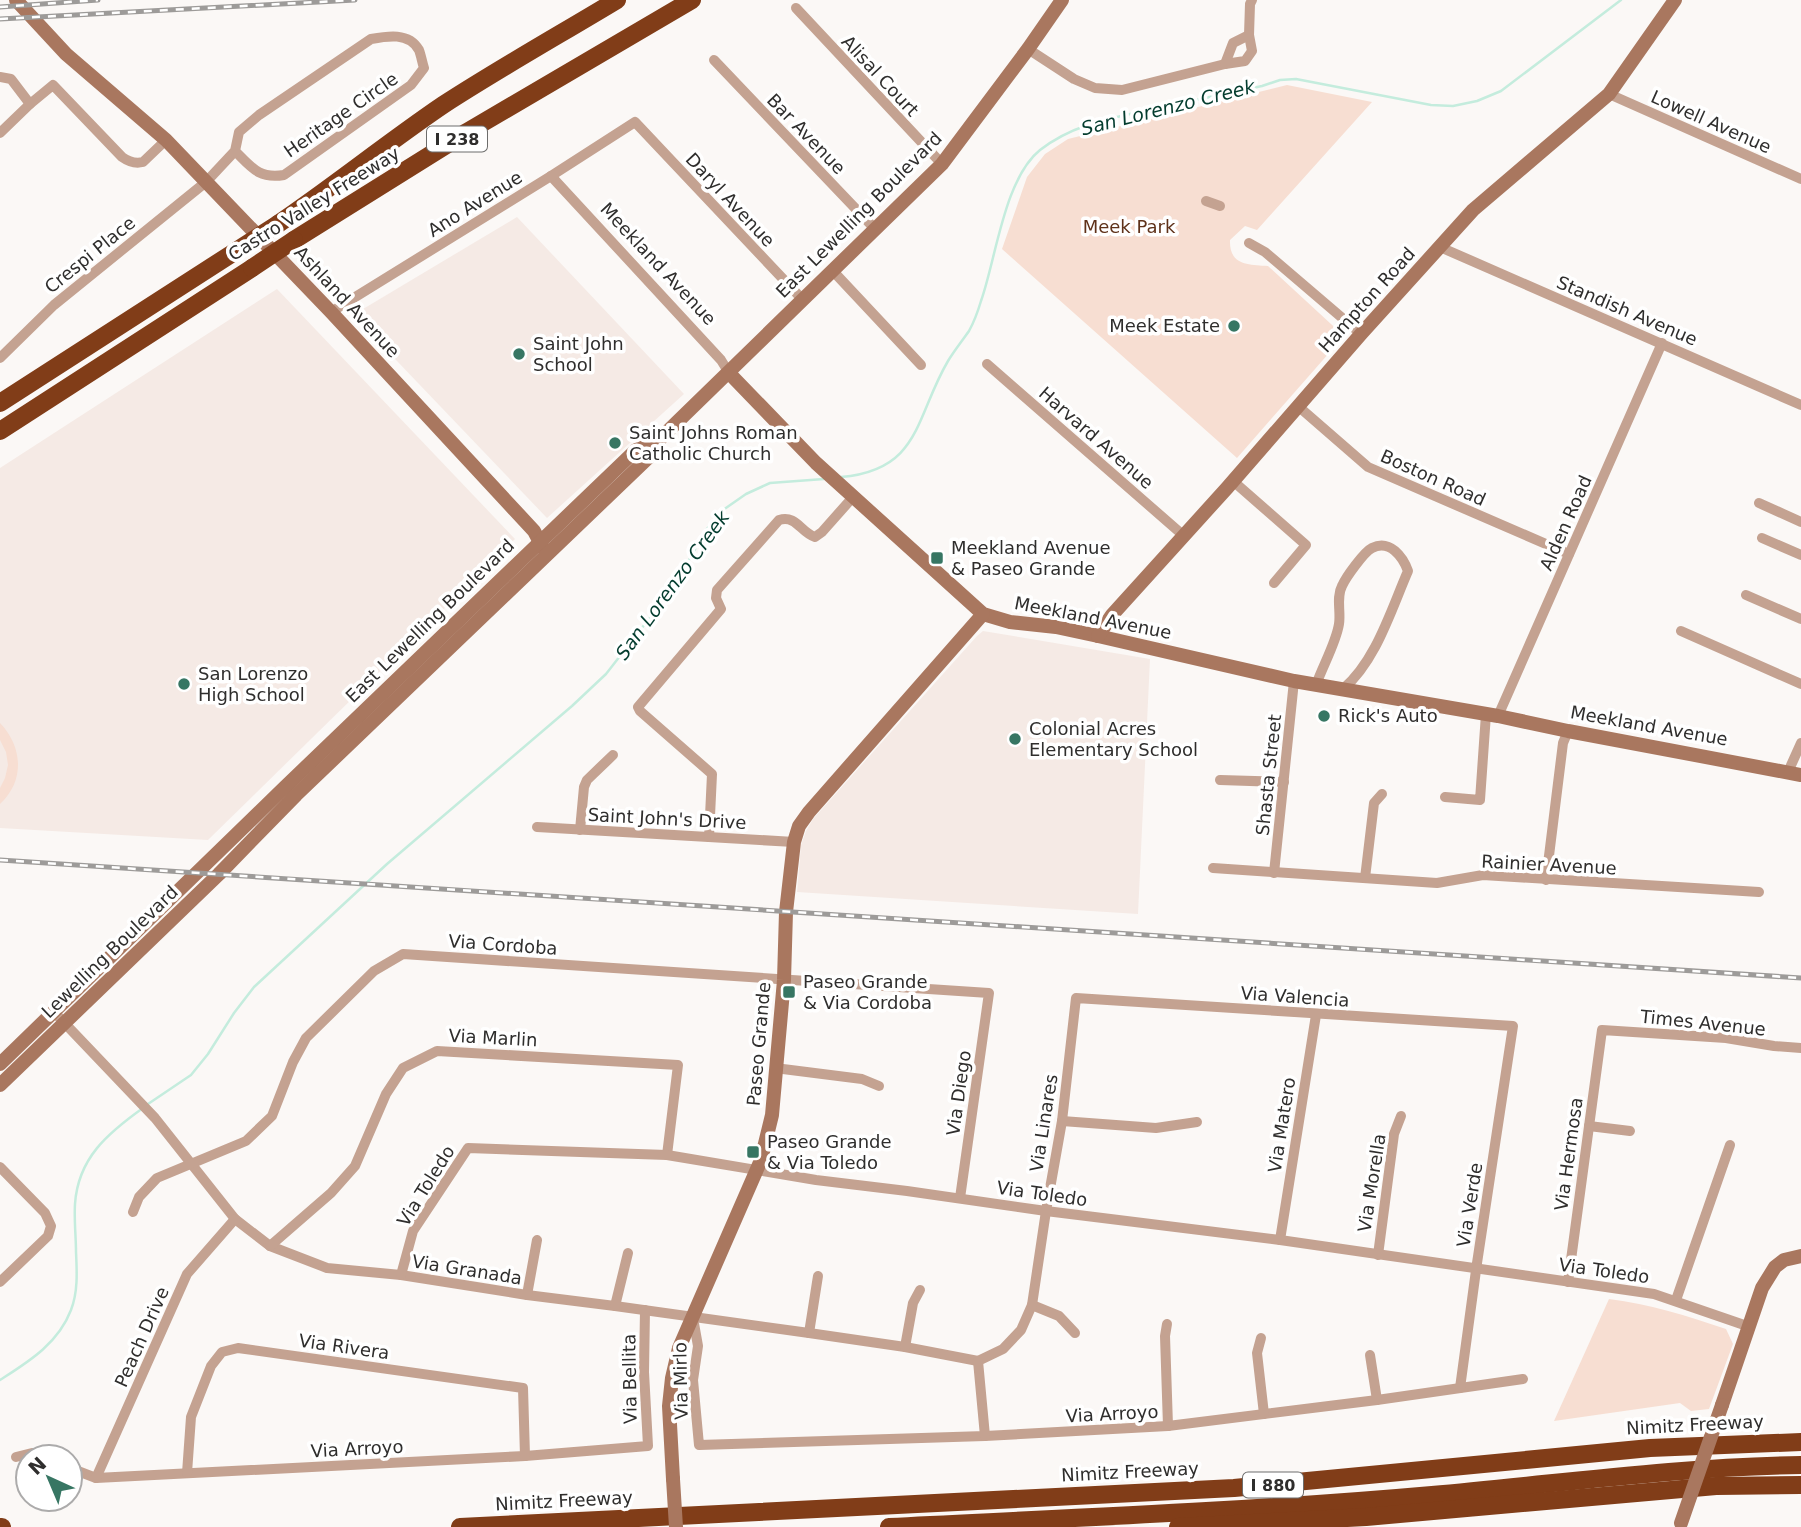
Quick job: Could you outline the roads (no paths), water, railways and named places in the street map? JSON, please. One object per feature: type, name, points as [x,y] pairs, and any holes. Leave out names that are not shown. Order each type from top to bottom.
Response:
[{"type":"highway","name":"Castro Valley Freeway","points":[[0,403],[278,224],[475,85],[617,0]]},
{"type":"highway","name":"Castro Valley Freeway","points":[[0,431],[294,240],[456,139],[692,0]]},
{"type":"highway","name":"Nimitz Freeway","points":[[460,1527],[1234,1488],[1637,1449],[1801,1441]]},
{"type":"highway","name":"I 880","points":[[889,1527],[1301,1505],[1433,1495],[1626,1475],[1801,1465]]},
{"type":"highway","points":[[1546,1483],[1584,1497]]},
{"type":"highway","name":"I 880","points":[[1178,1527],[1366,1517],[1716,1486],[1801,1485]]},
{"type":"street","name":"Ashland Avenue","points":[[16,0],[66,54],[166,140],[331,312],[534,531],[543,549]]},
{"type":"street","name":"East Lewelling Boulevard","points":[[239,842],[543,549],[649,457],[660,439],[942,164],[1062,0]]},
{"type":"street","points":[[1028,50],[1074,79],[1095,88],[1122,90],[1245,61],[1252,51],[1249,35],[1252,0]]},
{"type":"street","name":"Hampton Road","points":[[1098,636],[1112,615],[1473,210],[1609,94],[1675,0]]},
{"type":"street","name":"Alisal Court","points":[[796,8],[942,164]]},
{"type":"street","name":"Heritage Circle","points":[[206,182],[235,151],[239,132],[259,115],[371,39],[393,35],[406,38],[418,48],[424,68],[411,85],[284,175],[270,177],[257,172],[235,151]]},
{"type":"street","points":[[1224,64],[1233,43],[1249,35]]},
{"type":"street","name":"Bar Avenue","points":[[714,60],[875,229]]},
{"type":"street","points":[[0,77],[11,79],[30,104]]},
{"type":"street","points":[[0,134],[53,85],[122,157],[134,163],[143,162],[166,140]]},
{"type":"street","name":"Lowell Avenue","points":[[1609,94],[1801,179]]},
{"type":"street","name":"Ano Avenue","points":[[331,312],[635,122]]},
{"type":"street","name":"Daryl Avenue","points":[[635,122],[802,299]]},
{"type":"street","name":"Meekland Avenue","points":[[551,176],[729,373],[816,463],[983,614],[1010,622],[1056,627],[1098,636],[1294,681],[1492,715],[1795,774]]},
{"type":"street","name":"Crespi Place","points":[[0,358],[54,305],[206,182]]},
{"type":"street","points":[[1206,201],[1220,206]]},
{"type":"street","points":[[1249,243],[1265,252],[1361,334]]},
{"type":"street","name":"Standish Avenue","points":[[1440,247],[1801,405]]},
{"type":"street","points":[[832,270],[921,365]]},
{"type":"street","name":"Alden Road","points":[[1445,797],[1480,800],[1492,715],[1569,554],[1662,343]]},
{"type":"street","name":"Harvard Avenue","points":[[987,364],[1184,536]]},
{"type":"street","name":"Boston Road","points":[[1299,407],[1368,467],[1569,554]]},
{"type":"street","points":[[1233,481],[1306,545],[1274,583]]},
{"type":"street","points":[[709,837],[712,774],[668,737],[638,707],[721,609],[716,598],[718,590],[779,520],[792,519],[810,536],[815,537],[822,532],[849,493]]},
{"type":"street","points":[[1759,503],[1801,522]]},
{"type":"street","points":[[1762,538],[1801,555]]},
{"type":"street","points":[[1316,685],[1340,623],[1340,587],[1373,547],[1386,546],[1396,550],[1405,560],[1408,571],[1369,660],[1343,689]]},
{"type":"street","points":[[1746,595],[1801,619]]},
{"type":"street","name":"Paseo Grande","points":[[676,1527],[669,1406],[672,1378],[679,1348],[761,1160],[772,1115],[784,979],[786,912],[794,842],[799,826],[983,614]]},
{"type":"street","points":[[1681,631],[1801,684]]},
{"type":"street","name":"Shasta Street","points":[[1274,873],[1294,681]]},
{"type":"street","points":[[1546,880],[1563,743],[1568,731]]},
{"type":"street","points":[[1795,774],[1801,743]]},
{"type":"street","points":[[580,830],[587,780],[613,755]]},
{"type":"street","points":[[1220,780],[1284,782]]},
{"type":"street","points":[[1365,878],[1374,803],[1382,794]]},
{"type":"street","name":"Saint John's Drive","points":[[537,827],[794,842]]},
{"type":"street","name":"Lewelling Boulevard","points":[[0,1085],[59,1017],[239,842]]},
{"type":"street","name":"Rainier Avenue","points":[[1213,868],[1437,883],[1483,875],[1759,892]]},
{"type":"street","name":"Via Cordoba","points":[[134,1212],[139,1197],[157,1178],[246,1141],[272,1116],[293,1062],[306,1038],[374,971],[402,954],[989,993]]},
{"type":"street","name":"Via Diego","points":[[960,1198],[989,993]]},
{"type":"street","name":"Via Valencia","points":[[1076,998],[1513,1026]]},
{"type":"street","name":"Via Linares","points":[[978,1361],[1003,1349],[1021,1330],[1032,1305],[1062,1121],[1076,998]]},
{"type":"street","name":"Via Matero","points":[[1280,1240],[1316,1015]]},
{"type":"street","name":"Lewelling Boulevard","points":[[0,1064],[59,1017]]},
{"type":"street","name":"Via Granada","points":[[59,1017],[155,1118],[235,1219],[270,1246],[327,1268],[809,1333],[978,1361]]},
{"type":"street","name":"Via Verde","points":[[1460,1388],[1513,1026]]},
{"type":"street","name":"Times Avenue","points":[[1602,1030],[1726,1038],[1801,1048]]},
{"type":"street","name":"Via Hermosa","points":[[1568,1282],[1602,1030]]},
{"type":"street","name":"Via Marlin","points":[[270,1246],[331,1193],[355,1166],[386,1094],[403,1068],[437,1051],[678,1065],[667,1155]]},
{"type":"street","points":[[775,1069],[862,1079],[879,1086]]},
{"type":"street","name":"Via Morella","points":[[1377,1255],[1394,1134],[1401,1116]]},
{"type":"street","points":[[1062,1121],[1156,1128],[1197,1122]]},
{"type":"street","points":[[1589,1126],[1630,1131]]},
{"type":"street","points":[[1676,1300],[1730,1146]]},
{"type":"street","name":"Via Toledo","points":[[401,1276],[413,1231],[468,1148],[667,1155],[816,1181],[1280,1240],[1654,1294],[1749,1327]]},
{"type":"street","points":[[0,1167],[45,1213],[51,1226],[48,1236],[0,1282]]},
{"type":"street","name":"Peach Drive","points":[[96,1478],[187,1274],[235,1219]]},
{"type":"street","points":[[527,1295],[537,1240]]},
{"type":"street","points":[[615,1306],[628,1253]]},
{"type":"street","points":[[1680,1525],[1762,1288],[1775,1267],[1784,1260],[1801,1256]]},
{"type":"street","points":[[809,1333],[818,1276]]},
{"type":"street","points":[[905,1347],[913,1303],[920,1290]]},
{"type":"street","points":[[1032,1305],[1059,1316],[1075,1333]]},
{"type":"street","name":"Via Bellita","points":[[645,1310],[644,1372],[648,1447]]},
{"type":"street","name":"Via Mirlo","points":[[692,1317],[698,1346],[693,1380],[699,1445]]},
{"type":"street","points":[[1167,1324],[1165,1336],[1168,1426]]},
{"type":"street","points":[[1261,1338],[1257,1353],[1264,1414]]},
{"type":"street","name":"Via Rivera","points":[[187,1473],[191,1417],[211,1366],[222,1352],[237,1348],[523,1388],[525,1456]]},
{"type":"street","points":[[1370,1355],[1377,1400]]},
{"type":"street","points":[[978,1361],[985,1436]]},
{"type":"street","name":"Via Arroyo","points":[[699,1445],[985,1436],[1168,1426],[1523,1379]]},
{"type":"street","name":"Via Arroyo","points":[[84,1473],[96,1478],[648,1447]]},
{"type":"waterway","name":"San Lorenzo Creek","points":[[841,477],[867,472],[887,464],[901,452],[912,437],[948,361],[974,320],[1009,199],[1018,180],[1028,163],[1040,150],[1054,141],[1096,122],[1280,80],[1296,79],[1431,105],[1453,106],[1477,101],[1501,91],[1621,0]]},
{"type":"waterway","name":"San Lorenzo Creek","points":[[148,1104],[191,1075],[254,987],[387,864],[606,674],[673,588],[706,530],[723,510],[746,494],[770,483],[824,479]]},
{"type":"waterway","name":"San Lorenzo Creek","points":[[0,1380],[41,1351],[65,1322],[76,1289],[75,1204],[82,1173],[107,1137],[143,1108]]},
{"type":"railway","points":[[0,7],[98,0]]},
{"type":"railway","points":[[0,19],[355,0]]},
{"type":"railway","points":[[0,860],[1801,978]]},
{"type":"place","name":"Meek Estate","points":[[1234,326]]},
{"type":"place","name":"Saint John School","points":[[519,354]]},
{"type":"place","name":"Saint Johns Roman Catholic Church","points":[[615,443]]},
{"type":"place","name":"Meekland Avenue & Paseo Grande","points":[[937,558]]},
{"type":"place","name":"San Lorenzo High School","points":[[184,684]]},
{"type":"place","name":"Rick's Auto","points":[[1324,716]]},
{"type":"place","name":"Colonial Acres Elementary School","points":[[1015,739]]},
{"type":"place","name":"Paseo Grande & Via Cordoba","points":[[789,992]]},
{"type":"place","name":"Paseo Grande & Via Toledo","points":[[753,1152]]},
{"type":"park label","name":"Meek Park","points":[[1129,227]]}]
